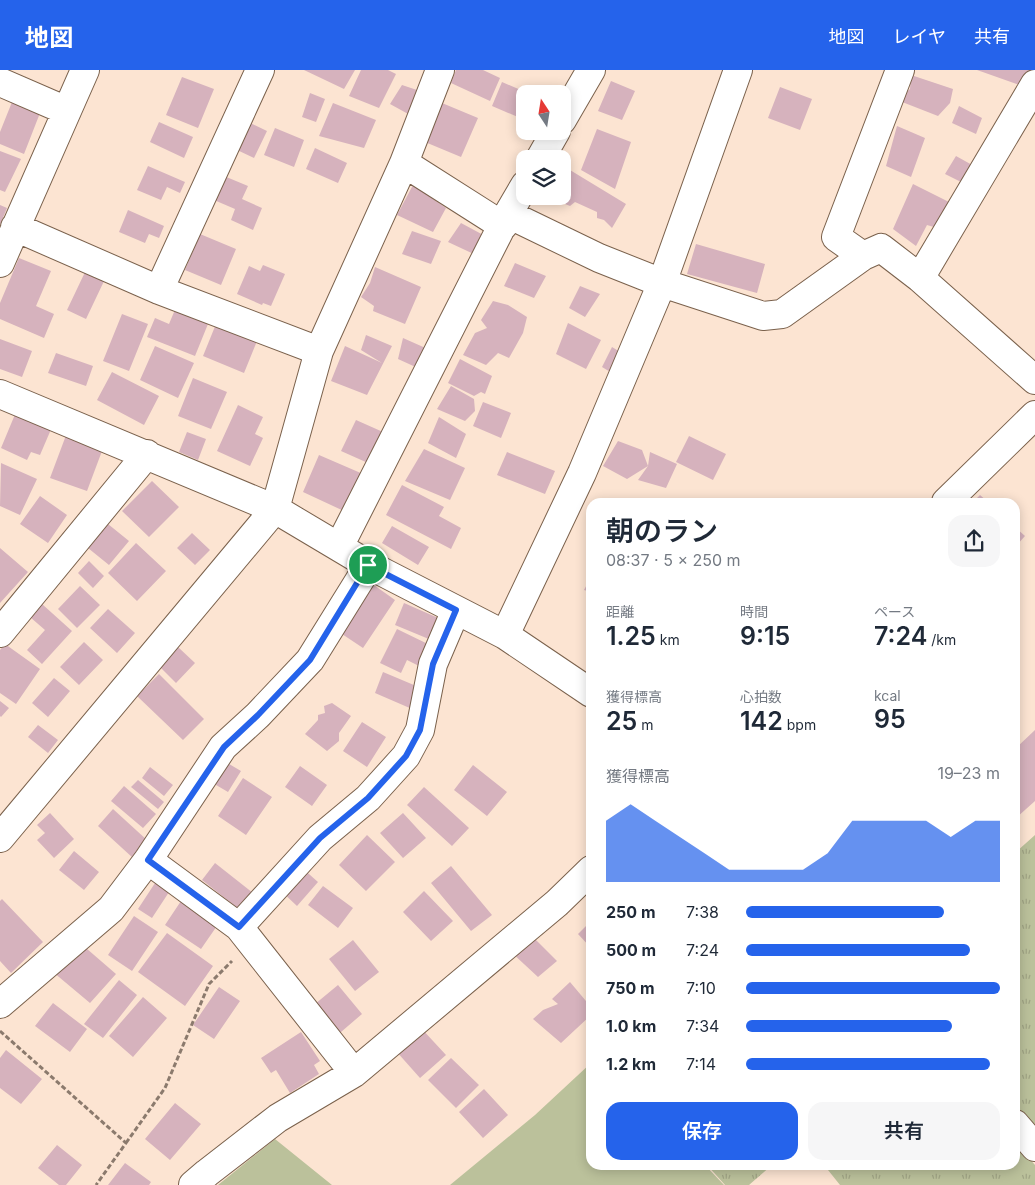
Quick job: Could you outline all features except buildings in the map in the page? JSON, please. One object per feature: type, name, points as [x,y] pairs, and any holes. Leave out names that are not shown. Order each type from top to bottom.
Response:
[{"type":"street","points":[[0,263],[85,70]]},
{"type":"street","points":[[159,290],[260,70]]},
{"type":"street","points":[[0,838],[275,509],[319,351],[404,162],[440,70]]},
{"type":"street","points":[[571,104],[591,70]]},
{"type":"street","points":[[505,635],[582,473],[662,283],[738,70]]},
{"type":"street","points":[[863,256],[836,238],[900,70]]},
{"type":"street","points":[[0,82],[66,111]]},
{"type":"street","points":[[920,278],[1035,84]]},
{"type":"street","points":[[404,162],[506,220],[662,283],[763,316],[782,314],[863,256],[881,248],[944,298],[1035,380]]},
{"type":"street","points":[[339,547],[516,202]]},
{"type":"street","points":[[15,227],[159,290],[319,351]]},
{"type":"street","points":[[0,394],[148,454],[275,509],[368,565],[505,635],[586,690]]},
{"type":"street","points":[[950,498],[1035,415]]},
{"type":"street","points":[[0,633],[148,454]]},
{"type":"street","points":[[0,1004],[111,909],[148,860],[224,747],[258,715],[310,660],[368,565]]},
{"type":"street","points":[[245,934],[320,838],[368,798],[406,756],[420,730],[433,664],[456,610]]},
{"type":"street","points":[[148,860],[245,934],[354,1073]]},
{"type":"street","points":[[193,1185],[278,1118],[354,1073],[557,903],[586,875]]},
{"type":"street","points":[[1020,1130],[1035,1147]]},
{"type":"path","points":[[96,1185],[165,1088],[209,984],[245,934]]},
{"type":"path","points":[[0,1031],[126,1143]]},
{"type":"green space","points":[[1035,835],[1035,1127],[1020,1110],[1020,848]]},
{"type":"green space","points":[[586,1068],[586,1170],[710,1170],[724,1185],[450,1185],[535,1115]]},
{"type":"green space","points":[[275,1139],[332,1185],[218,1185]]},
{"type":"green space","points":[[1020,1148],[1035,1165],[1035,1185],[840,1185],[828,1170],[1020,1170]]},
{"type":"green space","points":[[712,1170],[766,1170],[749,1185],[725,1185]]},
{"type":"route","points":[[368,565],[456,610],[433,664],[420,730],[406,756],[368,798],[320,838],[239,927],[148,860],[224,747],[258,715],[310,660],[368,565]]}]
